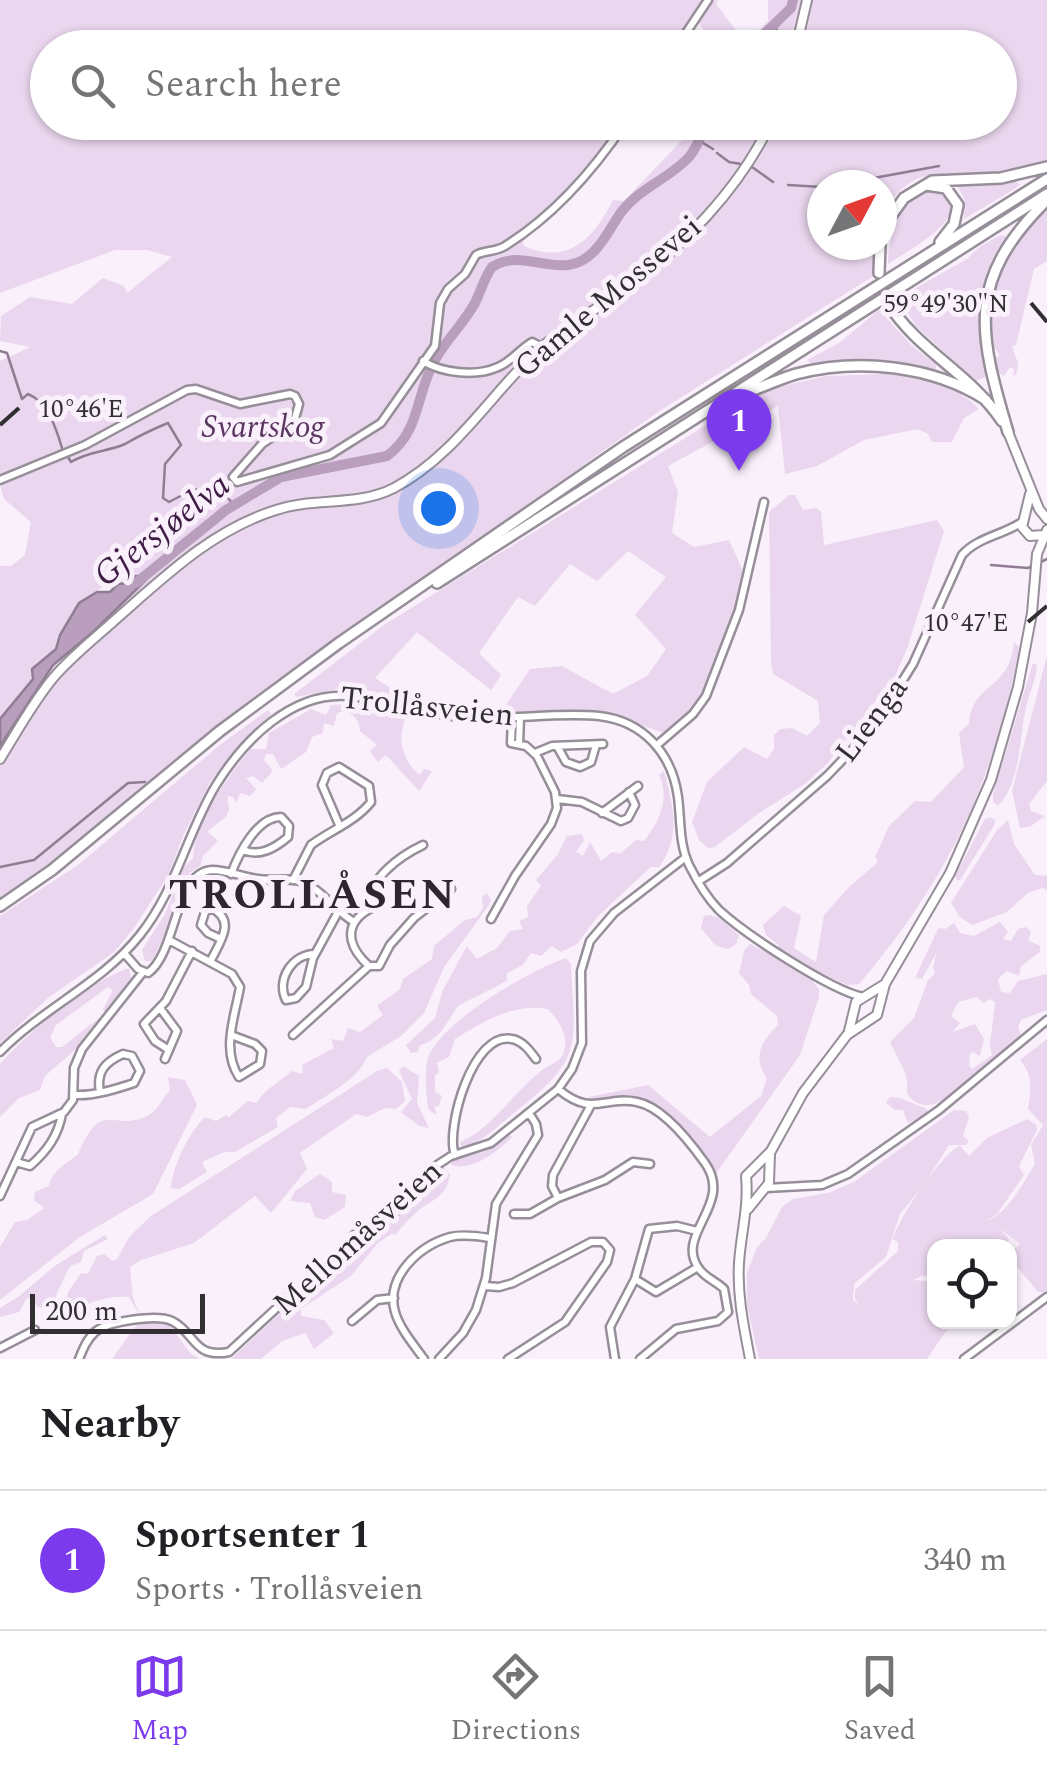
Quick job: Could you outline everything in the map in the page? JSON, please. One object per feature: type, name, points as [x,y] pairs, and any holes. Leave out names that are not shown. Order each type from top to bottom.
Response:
[{"type":"highway","points":[[897,208],[923,185],[942,178],[1001,178],[1047,166]]},
{"type":"highway","points":[[0,909],[204,743],[300,671],[624,447],[1047,180]]},
{"type":"highway","points":[[923,185],[946,188],[958,205],[954,224],[932,251]]},
{"type":"highway","points":[[0,909],[56,874],[192,759],[301,675],[716,402],[1047,197]]},
{"type":"highway","points":[[1008,432],[985,351],[985,308],[1003,254],[1047,197]]},
{"type":"highway","points":[[879,260],[879,273]]},
{"type":"highway","points":[[888,303],[910,331],[986,400],[1008,432]]},
{"type":"highway","points":[[716,402],[801,373],[851,366],[933,374],[986,400]]},
{"type":"main road","points":[[800,30],[807,0]]},
{"type":"main road","name":"Gamle Mossevei","points":[[0,760],[61,669],[186,558],[231,529],[276,510],[366,498],[402,483],[476,420],[542,347],[651,268],[706,216],[761,140]]},
{"type":"main road","points":[[1008,432],[1044,516],[1025,518]]},
{"type":"main road","points":[[1031,490],[1025,518],[1037,554]]},
{"type":"main road","points":[[1029,536],[1045,532]]},
{"type":"main road","points":[[750,1359],[738,1280],[748,1209],[748,1172],[770,1151],[803,1093],[847,1035],[875,1017],[885,984],[950,873],[991,780],[1018,687],[1037,554],[1045,532]]},
{"type":"main road","points":[[847,1035],[855,1011],[865,997],[885,984]]},
{"type":"main road","points":[[865,997],[878,1006]]},
{"type":"main road","points":[[855,1011],[865,1021]]},
{"type":"main road","points":[[748,1209],[763,1189],[769,1173],[770,1151]]},
{"type":"main road","points":[[756,1167],[769,1173]]},
{"type":"main road","points":[[748,1186],[763,1189]]},
{"type":"street","points":[[688,30],[708,0]]},
{"type":"street","points":[[0,480],[85,444],[187,390],[196,389],[240,404],[290,394],[299,404],[294,422],[262,444],[238,470],[234,477],[240,482],[330,455],[356,436],[369,432],[390,414],[430,365],[437,342],[440,303],[476,254],[499,250],[548,216],[596,165],[613,140]]},
{"type":"street","points":[[430,365],[489,370],[532,342],[542,347]]},
{"type":"street","points":[[764,502],[739,610],[706,696],[689,718],[657,745],[675,781],[686,857],[720,910],[840,991],[865,997]]},
{"type":"street","name":"Lienga","points":[[699,882],[749,844],[859,745],[905,679],[960,558],[976,543],[1005,533],[1025,518]]},
{"type":"street","points":[[1005,533],[1029,536]]},
{"type":"street","name":"Trollåsveien","points":[[0,1052],[35,1020],[124,953],[159,907],[222,776],[251,741],[292,708],[323,697],[342,696],[450,716],[606,716],[637,728],[657,745]]},
{"type":"street","points":[[516,718],[515,744],[535,752],[557,746],[599,744],[591,762],[580,767],[563,759],[557,746]]},
{"type":"street","points":[[490,919],[553,820],[557,799],[535,752]]},
{"type":"street","points":[[293,880],[311,845],[340,827],[362,812],[372,796],[367,784],[339,767],[329,772],[322,785],[340,827]]},
{"type":"street","points":[[602,813],[638,786]]},
{"type":"street","points":[[557,799],[579,801],[618,821],[626,820],[635,805],[629,792]]},
{"type":"street","points":[[231,874],[243,850],[271,817],[281,817],[290,826],[289,836],[270,848],[256,854],[243,850]]},
{"type":"street","points":[[370,907],[371,892],[394,862],[423,845]]},
{"type":"street","name":"Mellomåsveien","points":[[79,1359],[90,1337],[102,1327],[162,1318],[178,1325],[202,1353],[225,1354],[294,1292],[328,1270],[358,1232],[401,1208],[425,1174],[455,1155],[487,1146],[529,1113],[558,1088],[572,1069],[582,1043],[581,971],[590,941],[614,913],[686,857]]},
{"type":"street","points":[[16,1162],[30,1166],[55,1138],[62,1112],[75,1094],[78,1055],[143,972],[156,968],[194,878],[210,870],[260,880],[293,880],[309,885],[354,922]]},
{"type":"street","points":[[294,1035],[370,966],[380,964],[393,941],[420,912],[451,888]]},
{"type":"street","points":[[370,966],[352,942],[354,922],[370,907],[403,902],[420,912]]},
{"type":"street","points":[[210,962],[221,939],[226,920],[211,908],[203,916],[202,926],[221,939]]},
{"type":"street","points":[[315,954],[305,954],[289,968],[282,992],[286,1000],[296,998],[306,988],[315,954],[338,912]]},
{"type":"street","points":[[168,940],[240,982],[231,1035],[230,1057],[239,1076],[260,1064],[263,1054],[258,1046],[231,1035]]},
{"type":"street","points":[[169,1050],[144,1027],[160,1008],[192,951]]},
{"type":"street","points":[[124,953],[143,972]]},
{"type":"street","points":[[840,991],[855,1011]]},
{"type":"street","points":[[160,1008],[176,1028],[164,1058]]},
{"type":"street","points":[[763,1189],[822,1185],[848,1174],[939,1110],[1047,1020]]},
{"type":"street","points":[[455,1155],[452,1133],[470,1071],[480,1054],[494,1042],[508,1038],[523,1044],[536,1059]]},
{"type":"street","points":[[75,1094],[100,1092],[136,1082],[140,1071],[132,1056],[122,1054],[104,1066],[98,1078],[100,1092]]},
{"type":"street","points":[[558,1088],[574,1100],[590,1105],[630,1101],[644,1104],[661,1115],[710,1170],[715,1188],[697,1231],[694,1251],[698,1267],[724,1288],[727,1315],[718,1321],[676,1330],[640,1359]]},
{"type":"street","points":[[558,1198],[552,1186],[553,1175],[590,1105]]},
{"type":"street","points":[[0,1196],[34,1125],[62,1112]]},
{"type":"street","points":[[439,1359],[469,1324],[485,1286],[499,1197],[537,1138],[537,1127],[529,1113]]},
{"type":"street","points":[[514,1214],[527,1216],[633,1162],[650,1164]]},
{"type":"street","points":[[769,1173],[790,1186]]},
{"type":"street","points":[[615,1359],[610,1327],[634,1279],[649,1229],[677,1226],[697,1231]]},
{"type":"street","points":[[424,1359],[398,1318],[394,1298],[401,1272],[410,1261],[453,1236],[490,1238]]},
{"type":"street","points":[[485,1286],[499,1288],[517,1281],[591,1242],[604,1242],[610,1250],[607,1262],[564,1322],[508,1359]]},
{"type":"street","points":[[634,1279],[658,1292],[698,1267]]},
{"type":"street","points":[[964,1359],[1047,1297]]},
{"type":"street","points":[[352,1321],[378,1299],[394,1298]]},
{"type":"street","points":[[0,1348],[35,1330]]},
{"type":"green space","name":"Svartskog","points":[[0,0],[718,0],[716,4],[736,30],[704,30],[697,21],[691,30],[30,30],[30,140],[616,140],[579,186],[523,240],[524,246],[555,252],[567,250],[589,236],[613,200],[624,201],[682,140],[1017,140],[1017,30],[759,30],[768,21],[768,0],[1047,0],[1047,160],[1001,172],[926,176],[897,195],[897,170],[807,170],[807,260],[874,260],[875,275],[658,412],[371,616],[269,690],[69,854],[0,901],[0,743],[55,664],[147,580],[141,574],[129,575],[122,582],[91,594],[67,620],[56,647],[37,666],[29,683],[0,718],[0,566],[11,566],[25,555],[31,522],[4,499],[0,485],[0,361],[30,347],[0,341],[1,316],[30,297],[72,304],[103,278],[124,286],[127,293],[172,257],[147,250],[115,250],[0,293]]},
{"type":"green space","points":[[1014,181],[1020,184],[1016,188],[964,219],[964,198],[957,185]]},
{"type":"green space","points":[[934,190],[948,198],[952,208],[948,218],[938,230],[897,258],[897,222],[906,207],[923,193]]},
{"type":"green space","points":[[1047,211],[1047,261],[1034,269],[1016,345],[1012,346],[1017,373],[1013,376],[1014,369],[1010,367],[1004,376],[993,369],[991,358],[999,354],[991,339],[990,304],[1012,249],[1032,221]]},
{"type":"green space","points":[[1001,235],[1009,237],[990,266],[981,303],[986,377],[975,381],[916,326],[898,298]]},
{"type":"green space","points":[[879,310],[912,346],[936,364],[936,369],[869,362],[812,364],[807,360],[839,343]]},
{"type":"green space","points":[[887,374],[948,388],[979,409],[964,418],[952,442],[932,442],[928,434],[918,429],[864,440],[817,466],[785,474],[778,406],[668,466],[678,492],[672,533],[694,547],[729,540],[744,573],[737,616],[698,708],[667,734],[602,712],[521,716],[504,708],[530,669],[562,666],[613,694],[647,676],[666,649],[635,615],[666,577],[628,551],[597,581],[570,564],[535,606],[518,597],[479,653],[501,675],[491,690],[417,632],[375,678],[409,700],[342,688],[296,697],[294,694],[384,625],[761,391],[826,376]]},
{"type":"green space","points":[[789,495],[795,495],[803,510],[817,508],[821,512],[824,545],[937,520],[944,531],[895,676],[827,764],[805,784],[715,847],[708,848],[699,840],[692,822],[707,782],[744,747],[767,759],[774,749],[774,735],[780,729],[792,728],[807,736],[820,723],[818,701],[773,674],[771,663],[769,512]]},
{"type":"green space","points":[[1014,642],[1019,647],[1018,655],[994,748],[941,870],[859,984],[847,985],[821,973],[813,982],[819,997],[800,1055],[715,1175],[692,1141],[646,1101],[585,1101],[648,1085],[710,1137],[761,1096],[767,1078],[760,1063],[760,1050],[778,1025],[777,1016],[751,994],[739,973],[744,951],[750,944],[773,955],[779,945],[766,935],[763,925],[784,906],[801,916],[794,948],[816,962],[824,915],[878,862],[875,857],[889,826],[915,801],[931,802],[964,767],[959,733],[969,724],[977,700],[1006,670]]},
{"type":"green space","points":[[1047,656],[1047,781],[1029,804],[1031,811],[1045,816],[1020,828],[1012,791]]},
{"type":"green space","points":[[1033,663],[1037,665],[1024,715],[1016,771],[998,806],[993,802],[993,794]]},
{"type":"green space","points":[[356,704],[419,716],[418,721],[406,718],[402,741],[405,757],[414,770],[420,775],[424,769],[432,771],[419,791],[386,755],[378,762],[370,751],[377,745],[360,731],[356,718],[344,711],[337,713],[334,726],[324,723],[323,733],[312,737],[306,752],[281,769],[273,754],[266,754],[264,760],[273,771],[262,783],[253,776],[246,778],[256,789],[250,796],[240,793],[236,803],[228,796],[228,813],[208,832],[218,841],[190,873],[153,961],[145,961],[142,950],[165,914],[183,868],[193,858],[206,814],[250,749],[266,749],[269,733],[311,709],[326,715],[331,705]]},
{"type":"green space","points":[[268,710],[271,714],[210,782],[169,874],[134,928],[114,952],[48,998],[0,1043],[0,916],[78,865],[221,744]]},
{"type":"green space","points":[[664,771],[673,832],[659,867],[651,867],[598,916],[577,944],[561,952],[552,946],[541,956],[531,953],[523,965],[507,973],[507,980],[458,1006],[438,1034],[420,1045],[418,1052],[411,1053],[406,1045],[435,1018],[443,990],[467,946],[477,959],[497,948],[510,931],[523,929],[519,921],[528,917],[527,906],[541,886],[536,880],[558,854],[567,836],[582,834],[584,840],[576,852],[583,856],[590,842],[601,861],[612,852],[620,854],[636,840],[644,841],[662,809],[664,792],[659,775]]},
{"type":"green space","points":[[990,817],[995,824],[957,880],[955,876],[985,819]]},
{"type":"green space","points":[[1008,820],[1014,844],[1035,875],[1047,876],[1047,890],[1028,893],[1007,912],[972,925],[960,917],[951,903],[997,830]]},
{"type":"green space","points":[[487,893],[489,905],[444,967],[424,1013],[401,1036],[367,1057],[349,1080],[332,1092],[306,1109],[290,1107],[276,1118],[278,1127],[235,1152],[224,1152],[202,1162],[207,1172],[179,1189],[171,1188],[182,1150],[205,1117],[216,1121],[229,1117],[248,1101],[257,1103],[292,1071],[303,1074],[302,1065],[334,1048],[331,1039],[343,1041],[348,1028],[360,1032],[383,1015],[377,1006],[400,989],[403,979],[432,959],[434,946],[465,920],[477,917],[483,908],[482,897]]},
{"type":"green space","points":[[710,915],[739,935],[729,949],[716,946],[701,928],[704,916]]},
{"type":"green space","points":[[1000,922],[1008,932],[1003,939],[1011,941],[1018,929],[1026,927],[1031,932],[1028,940],[1040,946],[1040,952],[1021,966],[1019,976],[1007,971],[998,979],[1001,992],[1010,993],[1018,981],[1047,974],[1047,1010],[1021,1020],[1018,1027],[1022,1037],[945,1098],[934,1104],[921,1104],[907,1093],[906,1076],[890,1042],[914,1018],[928,980],[935,974],[937,952],[922,979],[915,978],[939,928],[954,923],[960,933],[974,936]],"holes":[[[977,997],[984,1003],[990,999],[995,1002],[992,1055],[972,1069],[970,1054],[980,1056],[984,1039],[975,1024],[952,1032],[960,1023],[951,1016],[958,1002]]]},
{"type":"green space","points":[[566,958],[571,964],[574,1015],[570,1050],[564,1064],[537,1094],[496,1128],[462,1147],[460,1142],[481,1130],[531,1079],[560,1058],[564,1034],[548,1009],[535,1008],[498,1015],[455,1039],[449,1057],[437,1063],[435,1092],[442,1096],[434,1114],[428,1108],[429,1055],[438,1041],[470,1012],[532,973]]},
{"type":"green space","points":[[129,968],[131,977],[106,1013],[103,1009],[113,990],[108,987],[56,1025],[50,1037],[56,1047],[62,1047],[99,1018],[76,1049],[45,1076],[40,1090],[19,1098],[0,1117],[0,1064],[60,1009],[96,984]]},
{"type":"green space","points":[[1047,1039],[1047,1292],[1038,1292],[1017,1267],[1020,1244],[1000,1229],[1009,1239],[927,1239],[927,1276],[914,1280],[927,1281],[927,1329],[947,1329],[927,1359],[759,1359],[747,1305],[747,1273],[757,1247],[782,1207],[793,1199],[828,1193],[854,1182],[954,1110],[966,1111],[969,1117],[963,1136],[969,1141],[966,1145],[949,1145],[924,1184],[960,1146],[969,1156],[987,1138],[1027,1119],[1036,1125],[1019,1166],[1024,1175],[997,1214],[987,1221],[995,1217],[1035,1164],[1031,1145],[1043,1125],[1028,1109],[1029,1078],[1020,1060]],"holes":[[[921,1188],[893,1239],[898,1242],[898,1251],[855,1290],[860,1306],[853,1300],[854,1284],[886,1257],[900,1214]]]},
{"type":"green space","points":[[403,1066],[419,1076],[417,1103],[429,1128],[419,1126],[401,1112],[412,1099],[399,1071]]},
{"type":"green space","points":[[387,1068],[402,1082],[405,1101],[396,1109],[385,1108],[367,1117],[356,1114],[300,1153],[307,1169],[271,1213],[255,1196],[194,1243],[130,1267],[133,1298],[140,1316],[129,1297],[118,1297],[91,1303],[59,1323],[68,1292],[81,1273],[88,1274],[97,1256],[104,1254],[112,1261],[117,1259],[130,1236],[151,1216]]},
{"type":"green space","points":[[168,1077],[185,1080],[197,1105],[153,1194],[80,1237],[0,1300],[0,1247],[15,1222],[27,1220],[44,1208],[34,1200],[35,1192],[49,1186],[57,1171],[78,1154],[94,1126],[109,1120],[136,1120],[152,1113],[170,1090]]},
{"type":"green space","points":[[890,1097],[927,1109],[929,1114],[908,1123],[903,1110],[895,1110],[886,1103]]},
{"type":"green space","points":[[510,1135],[506,1143],[484,1159],[467,1166],[451,1165],[452,1160],[484,1152]]},
{"type":"green space","points":[[442,1165],[450,1175],[442,1193],[395,1235],[378,1243],[351,1276],[301,1309],[301,1316],[324,1320],[334,1333],[314,1349],[305,1333],[282,1341],[261,1359],[231,1359],[303,1292],[327,1277],[354,1240],[411,1207],[427,1177]]},
{"type":"green space","points":[[320,1174],[332,1182],[332,1192],[346,1195],[345,1207],[324,1220],[315,1217],[310,1203],[290,1201],[295,1191]]},
{"type":"green space","points":[[105,1235],[108,1239],[84,1251],[81,1262],[70,1266],[53,1309],[37,1307],[27,1298],[19,1312],[0,1317],[0,1308],[56,1265]]},
{"type":"green space","points":[[141,1323],[168,1323],[191,1354],[200,1359],[112,1359]]},
{"type":"shaded area","points":[[129,576],[144,576],[146,580],[53,665],[0,746],[0,719],[33,679],[32,669],[56,649],[79,603],[97,592],[110,592],[118,584],[127,583]]},
{"type":"waterway","name":"Gjersjøelva","points":[[768,30],[791,8],[793,0]]},
{"type":"waterway","points":[[772,26],[777,30]]},
{"type":"waterway","points":[[698,140],[713,149]]},
{"type":"waterway","name":"Gjersjøelva","points":[[136,583],[226,510],[281,477],[387,456],[406,435],[435,360],[471,310],[492,267],[510,260],[578,263],[600,244],[629,203],[689,157],[699,140]]},
{"type":"waterway","points":[[717,153],[729,162],[741,164]]},
{"type":"waterway","points":[[897,174],[939,166]]},
{"type":"waterway","points":[[752,167],[773,182]]},
{"type":"waterway","points":[[788,185],[807,186]]},
{"type":"waterway","points":[[0,351],[7,353],[22,399],[28,394],[46,409],[62,448]]},
{"type":"waterway","points":[[68,457],[71,462],[118,447],[168,423],[181,445],[165,464],[163,498],[169,502],[192,490],[219,488],[234,505]]},
{"type":"waterway","points":[[991,565],[1028,568],[1047,559]]},
{"type":"waterway","points":[[0,867],[34,860],[128,783],[145,782]]},
{"type":"place","name":"Sportsenter 1","points":[[739,471]]},
{"type":"district","name":"TROLLÅSEN","points":[[313,895]]}]
